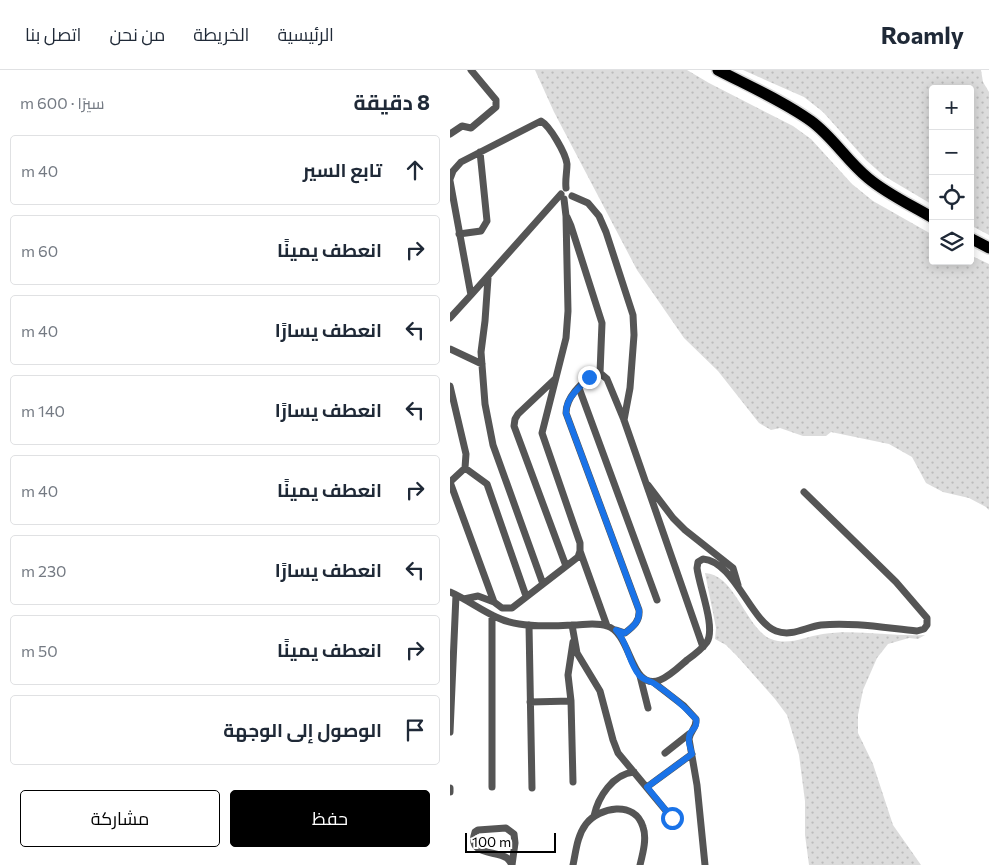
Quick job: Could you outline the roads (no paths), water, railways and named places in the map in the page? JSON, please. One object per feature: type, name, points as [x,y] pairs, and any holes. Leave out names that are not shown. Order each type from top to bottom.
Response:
[{"type":"main road","points":[[718,70],[780,102],[811,121],[826,134],[867,178],[929,216]]},
{"type":"main road","points":[[974,240],[989,248]]},
{"type":"street","points":[[450,134],[462,126],[471,128],[496,107],[497,104],[496,100],[471,70]]},
{"type":"street","points":[[464,599],[478,596],[494,602],[502,608],[512,608],[578,557],[580,551],[580,543],[542,433],[566,338],[568,311],[564,194],[567,166],[565,156],[547,126],[541,121],[461,162],[453,170],[450,180],[471,295]]},
{"type":"street","points":[[459,234],[481,230],[487,221],[480,152]]},
{"type":"street","points":[[564,194],[567,200],[572,196],[588,203],[599,216],[632,310],[634,335],[630,388],[624,420]]},
{"type":"street","points":[[450,318],[564,194]]},
{"type":"street","points":[[566,216],[571,226],[602,323],[600,373]]},
{"type":"street","points":[[488,278],[481,352],[485,404],[493,445],[543,584]]},
{"type":"street","points":[[450,349],[482,364]]},
{"type":"street","points":[[450,732],[453,594],[492,615],[507,621],[529,625],[600,624],[625,633],[638,620],[639,610],[566,413],[569,398],[593,374],[600,373],[607,379],[624,420],[703,646]]},
{"type":"street","points":[[556,379],[518,414],[514,426],[566,566]]},
{"type":"street","points":[[450,386],[466,454],[464,468],[450,482],[494,602]]},
{"type":"street","points":[[579,388],[657,600]]},
{"type":"street","points":[[464,468],[487,484],[526,596]]},
{"type":"street","points":[[645,482],[673,518],[685,530],[732,568],[739,587]]},
{"type":"street","points":[[653,682],[666,677],[708,641],[710,630],[697,573],[698,562],[706,559],[728,575],[765,623],[770,628],[779,632],[802,631],[820,625],[917,631],[926,627],[926,618],[896,582],[804,492]]},
{"type":"street","points":[[580,551],[607,626]]},
{"type":"street","points":[[492,615],[492,787]]},
{"type":"street","points":[[529,625],[532,788]]},
{"type":"street","points":[[572,625],[578,653],[600,691],[618,754],[672,818]]},
{"type":"street","points":[[616,630],[623,640],[640,676],[648,708]]},
{"type":"street","points":[[573,782],[571,701],[568,675],[574,639]]},
{"type":"street","points":[[640,676],[645,680],[653,682],[684,706],[696,719],[696,728],[665,754]]},
{"type":"street","points":[[530,702],[571,701]]},
{"type":"street","points":[[690,734],[688,739],[697,785],[705,865]]},
{"type":"street","points":[[647,787],[692,754]]},
{"type":"street","points":[[594,816],[596,805],[602,794],[623,774],[634,772]]},
{"type":"street","points":[[573,865],[578,839],[586,825],[603,810],[616,808],[629,811],[640,819],[644,828],[644,843],[640,865]]},
{"type":"street","points":[[506,828],[514,834],[516,842],[512,865],[508,859],[481,851],[475,845],[475,832],[478,830],[506,828]]}]
